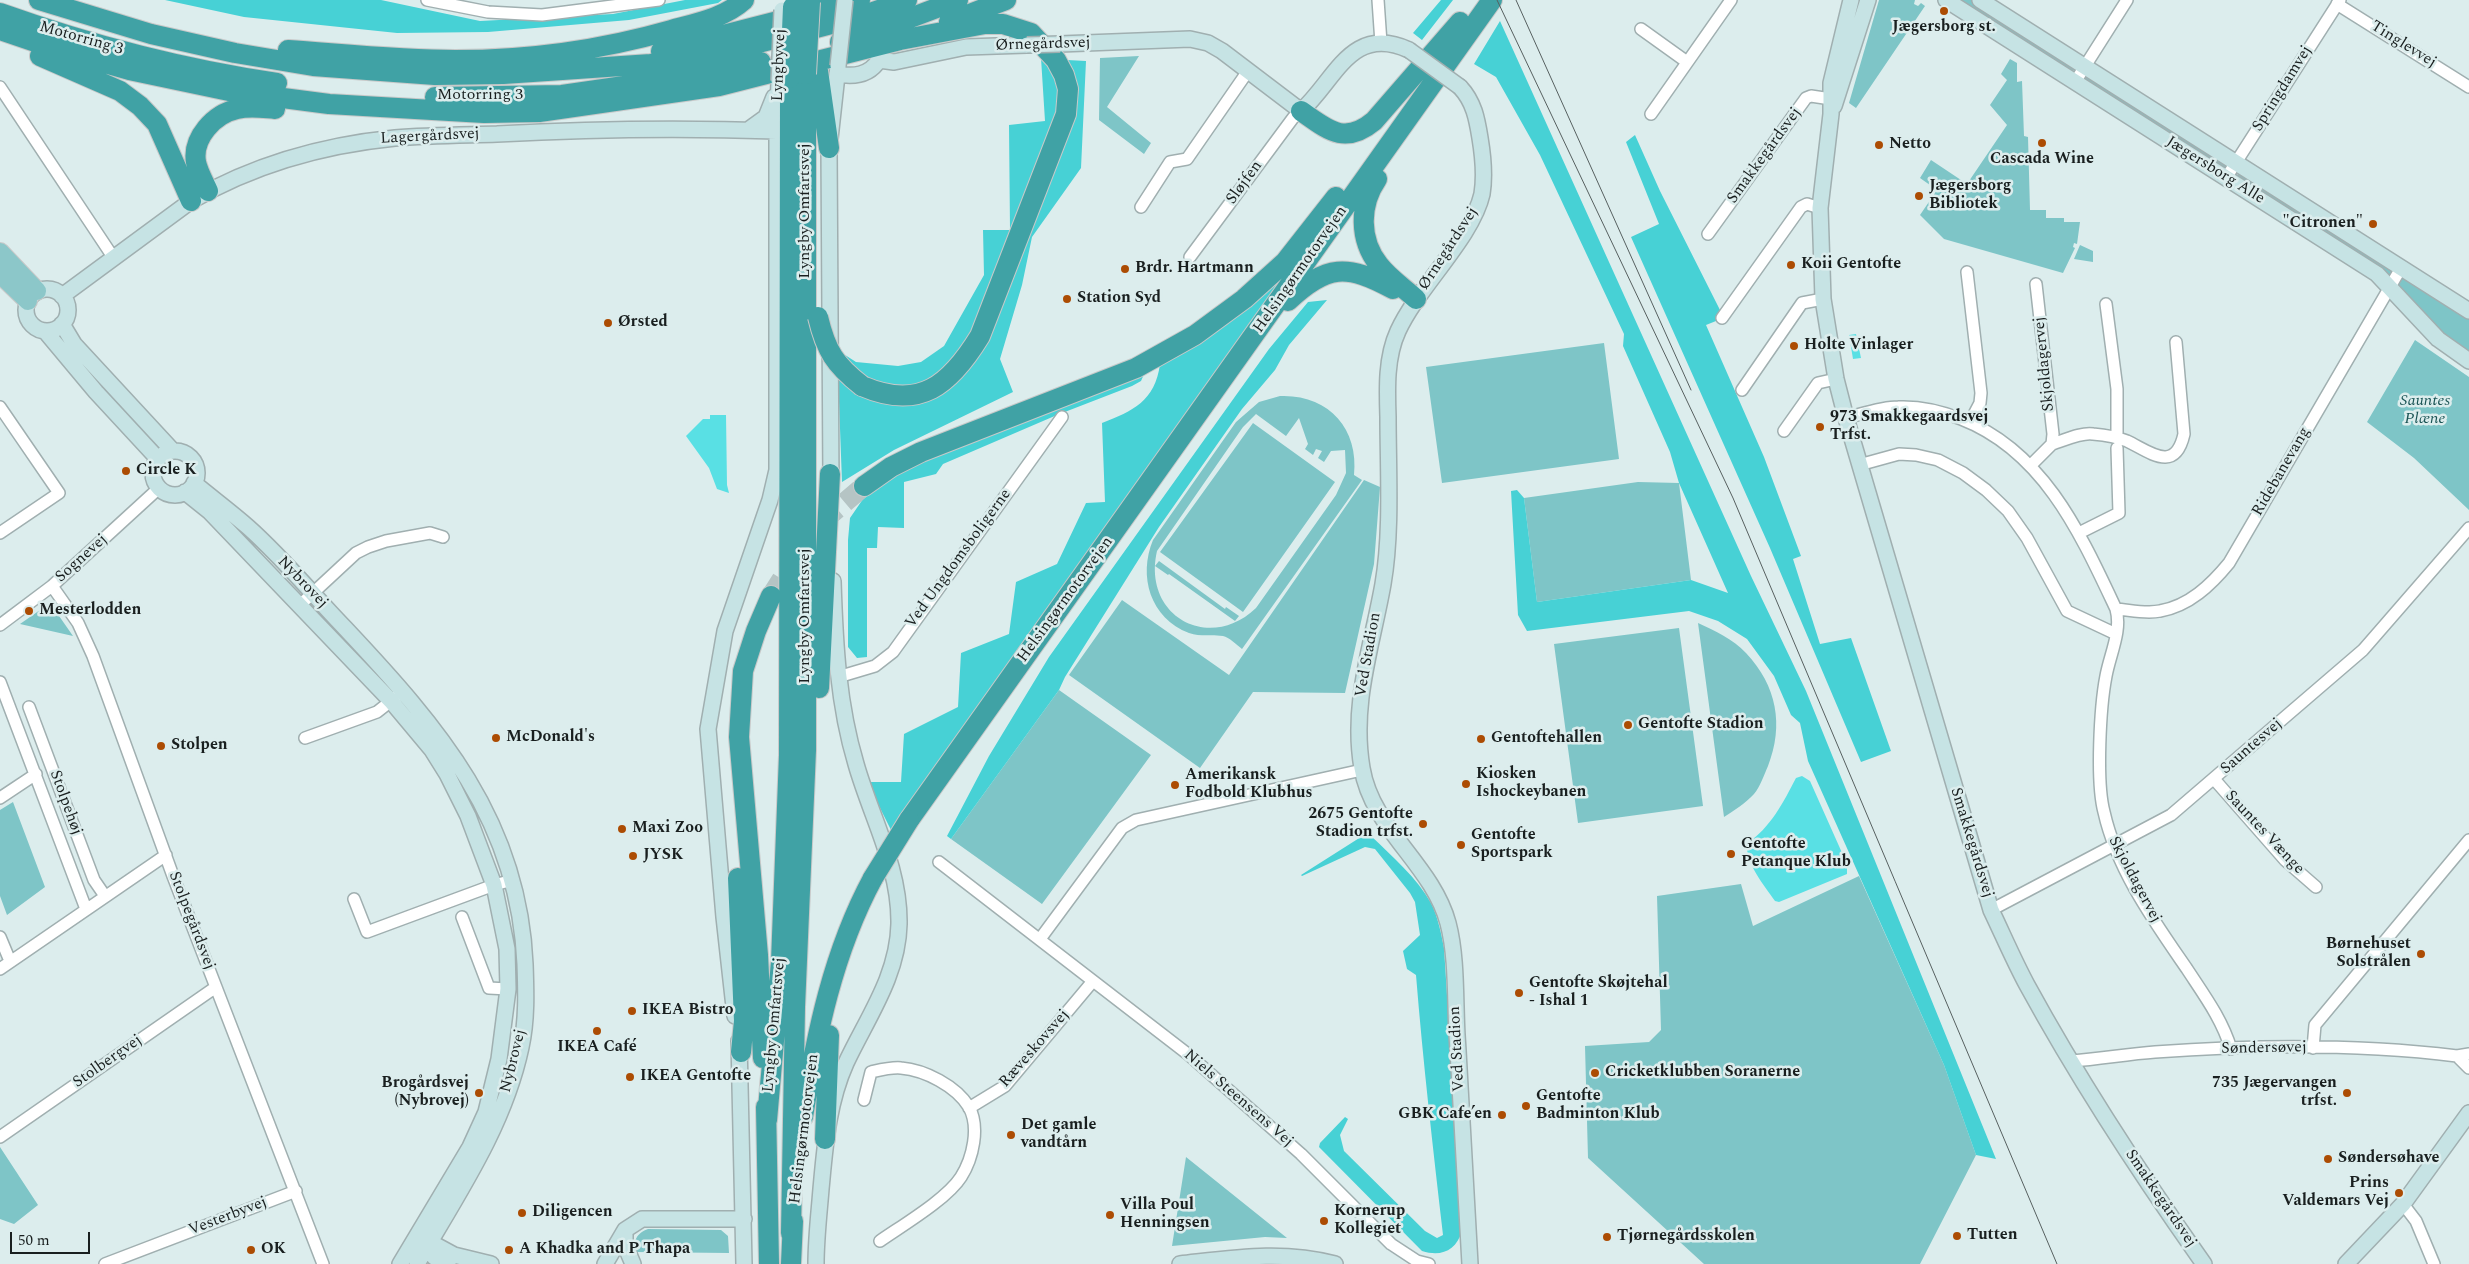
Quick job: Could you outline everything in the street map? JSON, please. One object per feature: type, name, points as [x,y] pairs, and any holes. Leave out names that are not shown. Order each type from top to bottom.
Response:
[{"type":"highway","name":"Motorring 3","points":[[39,0],[151,34],[235,53],[313,66],[435,75],[503,74],[651,64],[712,55],[862,16],[907,0]]},
{"type":"highway","points":[[235,53],[283,49],[386,58],[455,60],[515,58],[582,50],[650,36],[712,19],[736,7],[744,0]]},
{"type":"highway","points":[[595,68],[860,0]]},
{"type":"highway","name":"Motorring 3","points":[[0,13],[71,38],[213,74],[325,91],[456,98],[562,95],[693,76],[751,65],[860,37],[958,0]]},
{"type":"highway","points":[[900,40],[1006,0]]},
{"type":"highway","name":"Helsingørmotorvejen","points":[[864,486],[891,467],[921,452],[1136,368],[1196,335],[1244,299],[1285,262],[1324,214],[1476,0]]},
{"type":"highway","name":"Helsingørmotorvejen","points":[[791,1248],[802,1124],[824,1009],[844,939],[857,908],[873,878],[908,820],[1492,0]]},
{"type":"highway","name":"Lyngby Omfartsvej","points":[[791,1248],[795,1007],[806,740],[811,74],[799,3]]},
{"type":"highway","points":[[1301,111],[1331,132],[1345,135],[1362,130],[1374,121],[1460,22]]},
{"type":"highway","points":[[208,191],[196,161],[196,147],[210,124],[222,114],[236,109],[254,107],[345,116],[414,117],[540,112],[719,86],[900,40],[985,24],[1003,24],[1031,33],[1056,60],[1064,75],[1068,89],[1066,114],[980,336],[964,362],[952,375],[934,387],[914,395],[899,397],[883,395],[862,386],[844,372],[830,354],[818,317],[811,74]]},
{"type":"highway","points":[[0,30],[62,51],[129,70],[229,91],[329,104],[484,113]]},
{"type":"highway","points":[[0,38],[120,91],[140,106],[157,124],[191,201]]},
{"type":"highway","points":[[811,74],[829,148]]},
{"type":"highway","name":"Lyngby Omfartsvej","points":[[768,1120],[782,935],[788,801],[790,654],[811,74]]},
{"type":"highway","points":[[1416,299],[1384,271],[1375,259],[1364,236],[1364,217],[1366,202],[1374,182],[1412,128],[1436,78]]},
{"type":"highway","points":[[1259,328],[1300,290],[1329,273],[1359,272],[1416,299]]},
{"type":"highway","points":[[777,470],[781,517],[782,592],[790,654]]},
{"type":"highway","points":[[795,1007],[803,996],[830,474]]},
{"type":"highway","name":"Helsingørmotorvejen","points":[[768,1255],[768,1120],[758,955],[738,737],[743,671],[771,596]]},
{"type":"highway","points":[[738,737],[733,758],[744,1020],[741,1052]]},
{"type":"highway","points":[[825,1139],[830,1022],[844,939]]},
{"type":"main road","points":[[0,252],[32,296]]},
{"type":"main road","points":[[0,274],[32,296]]},
{"type":"street","points":[[427,0],[488,12],[542,15],[659,0]]},
{"type":"street","name":"Lyngbyvej","points":[[744,1264],[741,1052],[724,917],[708,729],[725,631],[770,500],[777,470],[777,131],[811,74],[845,0]]},
{"type":"street","points":[[1301,111],[1352,52],[1365,46],[1380,43],[1378,0]]},
{"type":"street","points":[[1650,114],[1730,0]]},
{"type":"street","name":"Smakkegårdsvej","points":[[1851,0],[1831,82],[1831,107],[1820,208],[1823,298],[1836,378],[1859,465],[1991,910],[2026,985],[2126,1149],[2204,1264]]},
{"type":"street","name":"Smakkegårdsvej","points":[[1831,107],[1842,86],[1868,0]]},
{"type":"street","name":"Jægersborg Alle","points":[[1946,0],[2377,274],[2438,339],[2469,361]]},
{"type":"street","name":"Jægersborg Alle","points":[[1980,0],[2469,311]]},
{"type":"street","points":[[2075,82],[2127,0]]},
{"type":"street","name":"Tinglevvej","points":[[2339,2],[2469,87]]},
{"type":"street","name":"Springdamvej","points":[[2226,178],[2339,2]]},
{"type":"street","name":"Lyngbyvej","points":[[799,3],[811,74]]},
{"type":"street","points":[[1641,29],[1687,62]]},
{"type":"street","name":"Ørnegårdsvej","points":[[811,74],[861,74],[872,69],[879,60],[894,62],[949,49],[1190,39],[1208,43],[1248,70],[1301,111]]},
{"type":"street","name":"Ørnegårdsvej","points":[[1380,43],[1409,50],[1460,87],[1469,97],[1477,122],[1483,166],[1482,195],[1461,235],[1416,299]]},
{"type":"street","points":[[1141,207],[1170,162],[1187,159],[1248,70]]},
{"type":"street","points":[[748,130],[766,117],[811,74]]},
{"type":"street","points":[[0,87],[113,257]]},
{"type":"street","name":"Smakkegårdsvej","points":[[1708,234],[1806,98],[1811,96],[1831,107]]},
{"type":"street","name":"Sløjfen","points":[[1190,258],[1293,118],[1301,111]]},
{"type":"street","name":"Lagergårdsvej","points":[[62,296],[113,257],[208,191],[242,175],[329,148],[397,138],[597,128],[777,131]]},
{"type":"street","points":[[816,1257],[825,1139],[832,1107],[845,1064],[886,984],[896,951],[899,923],[892,868],[856,766],[845,725],[838,677],[830,474],[829,148]]},
{"type":"street","points":[[1722,318],[1801,207],[1807,204],[1820,208]]},
{"type":"street","name":"Ridebanevang","points":[[2116,609],[2158,612],[2176,606],[2198,594],[2214,581],[2229,563],[2401,268]]},
{"type":"street","points":[[1967,272],[1981,393],[1980,403],[1970,422]]},
{"type":"street","name":"Skjoldagervej","points":[[2036,284],[2053,434],[2052,444]]},
{"type":"street","points":[[50,289],[62,296],[68,310],[62,324],[57,328],[45,331],[38,329],[28,320],[26,307],[32,296],[50,289]]},
{"type":"street","points":[[1742,390],[1802,303],[1823,298]]},
{"type":"street","name":"Ved Stadion","points":[[1416,299],[1396,335],[1386,387],[1389,499],[1383,582],[1361,685],[1358,731],[1362,770],[1376,810],[1427,878],[1436,893],[1448,925],[1456,1010],[1470,1264]]},
{"type":"street","points":[[2079,533],[2119,513],[2117,389],[2106,304]]},
{"type":"street","points":[[62,324],[74,344],[173,451]]},
{"type":"street","points":[[45,331],[96,392],[158,459]]},
{"type":"street","points":[[2031,465],[2052,444],[2090,433],[2153,456],[2162,457],[2176,452],[2182,444],[2184,434],[2176,342]]},
{"type":"street","points":[[1784,431],[1818,383],[1836,378]]},
{"type":"street","points":[[0,407],[59,493],[0,532]]},
{"type":"street","name":"Skjoldagervej","points":[[1846,418],[1905,407],[1946,413],[1970,422],[2009,446],[2031,465],[2050,488],[2079,533],[2116,609],[2119,622],[2103,695],[2101,778],[2103,810],[2113,846],[2150,915],[2218,1016],[2231,1049]]},
{"type":"street","name":"Ved Ungdomsboligerne","points":[[838,677],[875,666],[893,652],[1062,417]]},
{"type":"street","points":[[173,451],[180,452],[191,459],[196,471],[190,488],[176,495],[167,494],[159,488],[153,474],[158,459],[173,451]]},
{"type":"street","points":[[1859,465],[1899,454],[1916,454],[1938,460],[1963,473],[1986,490],[2008,511],[2027,538],[2067,611],[2116,634]]},
{"type":"street","name":"Sognevej","points":[[0,625],[52,586],[159,488]]},
{"type":"street","name":"Nybrovej","points":[[190,488],[249,528],[312,593],[431,724],[485,809],[507,873],[522,931],[526,988],[522,1047],[493,1114],[449,1182],[400,1264]]},
{"type":"street","name":"Nybrovej","points":[[190,488],[210,512],[391,701],[432,750],[447,774],[468,816],[477,820],[507,873],[508,989],[493,1114],[486,1146],[440,1226],[427,1243]]},
{"type":"street","name":"Sauntesvej","points":[[1991,910],[2171,815],[2363,650],[2469,528]]},
{"type":"street","points":[[300,605],[356,553],[368,547],[386,541],[430,533],[444,537]]},
{"type":"street","name":"Stolpegårdsvej","points":[[52,586],[78,623],[93,656],[216,987],[323,1262]]},
{"type":"street","name":"Stolpehøj","points":[[0,682],[86,909]]},
{"type":"street","points":[[305,738],[376,712],[403,691]]},
{"type":"street","name":"Stolpehøj","points":[[30,707],[94,880],[105,896]]},
{"type":"street","points":[[1040,939],[1111,840],[1122,828],[1129,824],[1188,808],[1362,770]]},
{"type":"street","name":"Stolpehøj","points":[[0,798],[36,774]]},
{"type":"street","name":"Sauntes Vænge","points":[[2214,778],[2285,860],[2316,887]]},
{"type":"street","points":[[2313,1048],[2315,1025],[2469,840]]},
{"type":"street","points":[[0,969],[166,855]]},
{"type":"street","name":"Niels Steensens Vej","points":[[939,862],[1189,1056],[1253,1110],[1301,1154],[1391,1244],[1417,1261],[1429,1264]]},
{"type":"street","points":[[354,899],[367,932],[507,873]]},
{"type":"street","points":[[462,917],[488,988],[526,988]]},
{"type":"street","points":[[0,936],[10,962]]},
{"type":"street","name":"Ræveskovsvej","points":[[969,1108],[1005,1086],[1093,981]]},
{"type":"street","name":"Stolbergvej","points":[[0,1137],[216,987]]},
{"type":"street","name":"Søndersøvej","points":[[2072,1061],[2155,1052],[2231,1049],[2313,1048],[2457,1056],[2469,1054]]},
{"type":"street","points":[[2457,1056],[2469,1068]]},
{"type":"street","points":[[864,1100],[871,1072],[900,1068],[922,1072],[941,1081],[969,1108],[974,1140],[961,1178],[922,1212],[880,1241]]},
{"type":"street","points":[[2346,1264],[2403,1204],[2469,1113]]},
{"type":"street","points":[[438,1263],[427,1243],[426,1232],[444,1201],[449,1182]]},
{"type":"street","name":"Vesterbyvej","points":[[105,1264],[296,1191]]},
{"type":"street","points":[[2403,1204],[2416,1221],[2434,1264]]},
{"type":"street","points":[[605,1264],[625,1230],[642,1219],[744,1219]]},
{"type":"street","points":[[440,1226],[450,1244],[490,1264]]},
{"type":"street","points":[[625,1230],[625,1245],[633,1264]]},
{"type":"street","points":[[409,1249],[418,1242],[427,1243],[454,1255],[490,1264]]},
{"type":"street","points":[[417,1264],[427,1243]]},
{"type":"street","points":[[1180,1264],[1268,1255],[1317,1259],[1335,1264]]},
{"type":"street","points":[[1264,1264],[1273,1264]]},
{"type":"green space","points":[[1879,0],[1915,0],[1914,4],[1918,6],[1921,3],[1925,6],[1856,108],[1849,103]]},
{"type":"green space","points":[[1952,0],[1974,0],[2075,66],[2073,72]]},
{"type":"green space","points":[[1139,56],[1107,107],[1151,143],[1144,154],[1099,120],[1100,58]]},
{"type":"green space","points":[[2010,59],[2017,63],[2017,82],[2022,81],[2024,136],[2028,137],[2030,210],[2046,210],[2046,218],[2064,218],[2064,222],[2080,222],[2077,244],[2074,243],[2073,247],[2075,248],[2063,273],[1944,239],[1920,215],[1937,190],[1920,178],[1931,160],[1967,184],[2007,125],[1990,105],[2007,80],[2001,74]]},
{"type":"green space","points":[[2086,76],[2227,165],[2224,170],[2084,80]]},
{"type":"green space","points":[[2239,171],[2392,266],[2393,272],[2388,276],[2236,179]]},
{"type":"green space","points":[[2080,245],[2093,251],[2093,262],[2074,259]]},
{"type":"green space","points":[[2404,276],[2469,315],[2469,357],[2456,348],[2399,291],[2398,286]]},
{"type":"green space","name":"Sauntes Plæne","points":[[2415,340],[2469,377],[2469,510],[2414,458],[2367,422]]},
{"type":"green space","points":[[1604,343],[1619,459],[1442,483],[1426,367]]},
{"type":"green space","points":[[1280,396],[1297,397],[1313,401],[1326,408],[1337,417],[1345,429],[1351,443],[1354,458],[1354,475],[1362,480],[1242,649],[1233,641],[1219,635],[1189,633],[1165,617],[1151,594],[1147,568],[1153,540],[1236,422],[1259,402]],"holes":[[[1256,414],[1286,436],[1299,418],[1308,444],[1305,449],[1313,455],[1316,449],[1322,451],[1318,458],[1324,462],[1331,451],[1345,450],[1346,473],[1336,495],[1256,608],[1238,621],[1219,627],[1200,627],[1183,621],[1169,609],[1160,594],[1155,574],[1157,551],[1243,427]]]},
{"type":"green space","points":[[1253,423],[1335,482],[1243,612],[1160,552]]},
{"type":"green space","points":[[1364,480],[1380,487],[1374,564],[1345,693],[1253,692],[1200,768],[1069,675],[1122,600],[1229,675]]},
{"type":"green space","points":[[1638,482],[1679,483],[1691,580],[1537,602],[1524,498]]},
{"type":"green space","points":[[1159,561],[1225,609],[1226,607],[1239,616],[1235,621],[1168,575],[1155,566]]},
{"type":"green space","points":[[50,603],[73,636],[20,624]]},
{"type":"green space","points":[[1698,623],[1730,639],[1746,653],[1765,679],[1775,706],[1776,736],[1773,751],[1762,781],[1751,797],[1724,817]]},
{"type":"green space","name":"Gentofte Stadion","points":[[1679,628],[1703,806],[1578,823],[1554,644]]},
{"type":"green space","points":[[1059,690],[1151,755],[1042,904],[951,839]]},
{"type":"green space","points":[[13,802],[45,887],[7,915],[0,896],[0,810]]},
{"type":"green space","points":[[1859,876],[1944,1065],[1976,1155],[1920,1264],[1704,1264],[1588,1158],[1585,1046],[1649,1042],[1661,1030],[1657,896],[1741,884],[1753,926]]},
{"type":"green space","points":[[0,1147],[38,1205],[14,1224],[0,1219]]},
{"type":"green space","points":[[1186,1157],[1287,1238],[1265,1237],[1172,1246]]},
{"type":"green space","points":[[648,1229],[721,1230],[728,1236],[729,1253],[637,1252],[635,1248],[636,1238],[641,1232]]},
{"type":"shaded area","points":[[165,0],[381,0],[480,21],[613,14],[685,0],[722,0],[718,3],[629,20],[488,32],[397,33],[244,17]]},
{"type":"shaded area","points":[[1441,0],[1453,0],[1422,40],[1413,33]]},
{"type":"shaded area","points":[[1500,21],[1751,576],[1806,691],[1996,1159],[1976,1155],[1944,1065],[1808,761],[1800,723],[1791,715],[1774,676],[1747,639],[1718,621],[1689,611],[1527,631],[1518,615],[1511,491],[1517,490],[1524,498],[1537,602],[1691,580],[1728,593],[1679,483],[1670,452],[1623,346],[1624,334],[1540,155],[1496,77],[1474,64]]},
{"type":"shaded area","points":[[1051,57],[1063,98],[970,339],[956,362],[918,389],[868,382],[842,353],[856,362],[898,366],[921,362],[944,346],[984,275],[983,230],[1010,230],[1009,125],[1045,121],[1041,58]]},
{"type":"shaded area","points":[[1067,60],[1086,61],[1081,168],[1032,237],[1022,285],[1000,359],[1013,392],[894,450],[842,482],[838,375],[856,390],[945,389],[1058,152]]},
{"type":"shaded area","points":[[1635,135],[1660,191],[1720,310],[1716,321],[1706,325],[1764,457],[1801,556],[1793,559],[1820,644],[1851,638],[1891,751],[1861,762],[1770,548],[1631,237],[1659,224],[1626,142]]},
{"type":"shaded area","points":[[1303,254],[891,830],[867,782],[901,782],[904,734],[958,707],[961,653],[1009,634],[1016,582],[1057,564],[1086,503],[1105,502],[1102,423],[1133,409],[1141,403],[1153,387],[1160,364]]},
{"type":"shaded area","points":[[1327,300],[1289,345],[1275,370],[1242,409],[1159,527],[1065,677],[1059,690],[951,839],[947,836],[989,756],[1049,657],[1269,349],[1308,302]]},
{"type":"shaded area","points":[[1856,334],[1861,358],[1853,359],[1849,335]]},
{"type":"shaded area","points":[[1145,372],[1141,381],[1132,386],[1057,415],[943,464],[936,474],[904,482],[904,528],[878,527],[877,548],[867,548],[867,657],[857,658],[848,647],[848,540],[850,518],[863,499],[896,475],[934,456]]},
{"type":"shaded area","points":[[710,415],[726,415],[727,485],[729,493],[717,489],[709,468],[686,436],[703,419],[710,419]]},
{"type":"shaded area","points":[[1802,776],[1810,781],[1847,864],[1847,874],[1779,902],[1775,901],[1756,874],[1749,858],[1747,843],[1763,830],[1781,805],[1796,778]]},
{"type":"shaded area","points":[[1364,835],[1371,836],[1387,851],[1425,894],[1436,914],[1444,948],[1462,1231],[1452,1248],[1441,1253],[1422,1251],[1319,1147],[1320,1143],[1345,1117],[1348,1119],[1340,1135],[1344,1151],[1425,1231],[1437,1238],[1443,1235],[1416,975],[1407,969],[1403,951],[1420,935],[1415,902],[1375,849],[1365,847],[1301,875]]},
{"type":"tunnel","points":[[771,596],[799,552],[825,519],[864,486]]},
{"type":"tram line","points":[[1497,0],[1733,498],[2057,1264]]},
{"type":"tram line","points":[[1516,0],[1691,390]]},
{"type":"place","name":"Jægersborg st.","points":[[1944,11]]},
{"type":"place","name":"Cascada Wine","points":[[2042,143]]},
{"type":"place","name":"Netto","points":[[1879,145]]},
{"type":"place","name":"Jægersborg Bibliotek","points":[[1919,196]]},
{"type":"place","name":"\"Citronen\"","points":[[2373,224]]},
{"type":"place","name":"Koii Gentofte","points":[[1791,265]]},
{"type":"place","name":"Brdr. Hartmann","points":[[1125,269]]},
{"type":"place","name":"Station Syd","points":[[1067,299]]},
{"type":"place","name":"Ørsted","points":[[608,323]]},
{"type":"place","name":"Holte Vinlager","points":[[1794,346]]},
{"type":"place","name":"973 Smakkegaardsvej Trfst.","points":[[1820,427]]},
{"type":"place","name":"Circle K","points":[[126,471]]},
{"type":"place","name":"Mesterlodden","points":[[29,611]]},
{"type":"place","name":"Gentofte Stadion","points":[[1628,725]]},
{"type":"place","name":"McDonald's","points":[[496,738]]},
{"type":"place","name":"Gentoftehallen","points":[[1481,739]]},
{"type":"place","name":"Stolpen","points":[[161,746]]},
{"type":"place","name":"Kiosken Ishockeybanen","points":[[1466,784]]},
{"type":"place","name":"Amerikansk Fodbold Klubhus","points":[[1175,785]]},
{"type":"place","name":"2675 Gentofte Stadion trfst.","points":[[1423,824]]},
{"type":"place","name":"Maxi Zoo","points":[[622,829]]},
{"type":"place","name":"Gentofte Sportspark","points":[[1461,845]]},
{"type":"place","name":"Gentofte Petanque Klub","points":[[1731,854]]},
{"type":"place","name":"JYSK","points":[[633,856]]},
{"type":"place","name":"Børnehuset Solstrålen","points":[[2421,954]]},
{"type":"place","name":"Gentofte Skøjtehal - Ishal 1","points":[[1519,993]]},
{"type":"place","name":"IKEA Bistro","points":[[632,1011]]},
{"type":"place","name":"IKEA Café","points":[[597,1031]]},
{"type":"place","name":"Cricketklubben Soranerne","points":[[1595,1073]]},
{"type":"place","name":"IKEA Gentofte","points":[[630,1077]]},
{"type":"place","name":"Brogårdsvej (Nybrovej)","points":[[479,1093]]},
{"type":"place","name":"735 Jægervangen trfst.","points":[[2347,1093]]},
{"type":"place","name":"Gentofte Badminton Klub","points":[[1526,1106]]},
{"type":"place","name":"GBK Cafe’en","points":[[1502,1115]]},
{"type":"place","name":"Det gamle vandtårn","points":[[1011,1135]]},
{"type":"place","name":"Søndersøhave","points":[[2328,1159]]},
{"type":"place","name":"Prins Valdemars Vej","points":[[2399,1193]]},
{"type":"place","name":"Diligencen","points":[[522,1213]]},
{"type":"place","name":"Villa Poul Henningsen","points":[[1110,1215]]},
{"type":"place","name":"Kornerup Kollegiet","points":[[1324,1221]]},
{"type":"place","name":"Tutten","points":[[1957,1236]]},
{"type":"place","name":"Tjørnegårdsskolen","points":[[1607,1237]]},
{"type":"place","name":"OK","points":[[251,1250]]},
{"type":"place","name":"A Khadka and P Thapa","points":[[509,1250]]}]
